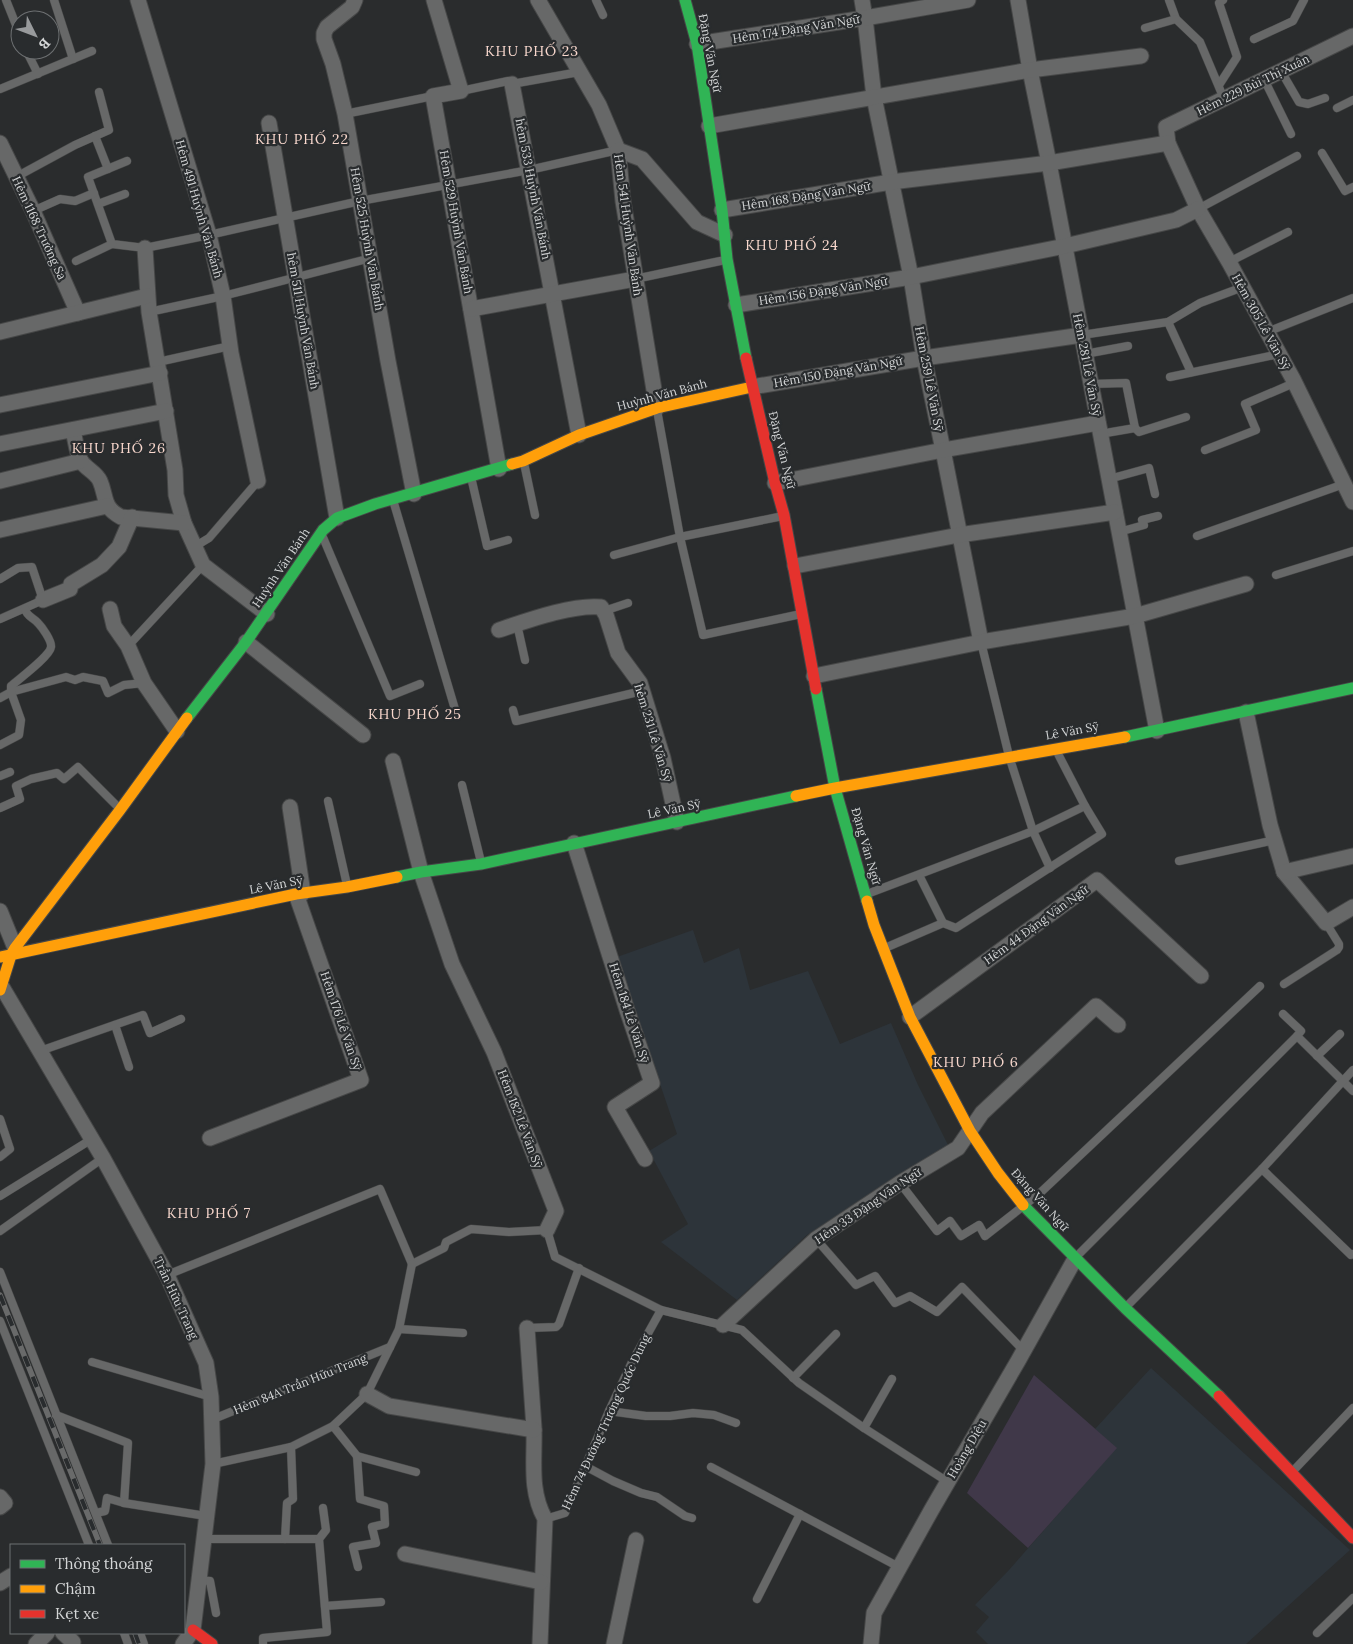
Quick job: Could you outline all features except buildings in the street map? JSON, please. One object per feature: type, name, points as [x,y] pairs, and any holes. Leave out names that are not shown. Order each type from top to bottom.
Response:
[{"type":"street","name":"Hẻm 491 Huỳnh Văn Bánh","points":[[138,0],[209,235],[223,296],[230,346],[258,481]]},
{"type":"street","name":"Hẻm 525 Huỳnh Văn Bánh","points":[[355,0],[352,7],[326,27],[324,39],[333,64],[345,114],[388,360],[414,494]]},
{"type":"street","points":[[433,96],[460,91],[434,0]]},
{"type":"street","name":"Hẻm 541 Huỳnh Văn Bánh","points":[[538,0],[599,105],[618,150],[623,200],[657,408]]},
{"type":"street","name":"Đặng Văn Ngữ","points":[[685,0],[697,44],[722,210],[727,259],[752,387],[795,566],[835,788],[874,925],[910,1017],[970,1131],[998,1173],[1023,1205],[1125,1308],[1210,1386],[1353,1538]]},
{"type":"street","name":"Hẻm 259 Lê Văn Sỹ","points":[[862,0],[874,97],[911,277],[924,358],[981,642]]},
{"type":"street","name":"Hẻm 174 Đặng Văn Ngữ","points":[[697,44],[968,0]]},
{"type":"street","name":"Hẻm 281 Lê Văn Sỹ","points":[[1018,0],[1156,731]]},
{"type":"street","name":"Hẻm 229 Bùi Thị Xuân","points":[[1168,143],[1166,127],[1222,92],[1264,79],[1352,39]]},
{"type":"street","points":[[709,126],[1030,70],[1141,56]]},
{"type":"street","name":"hẻm 533 Huỳnh Văn Bánh","points":[[512,84],[579,435]]},
{"type":"street","name":"Hẻm 529 Huỳnh Văn Bánh","points":[[433,96],[499,469]]},
{"type":"street","name":"hẻm 511 Huỳnh Văn Bánh","points":[[269,123],[337,518]]},
{"type":"street","name":"Hẻm 1168 Trường Sa","points":[[0,143],[33,211],[78,313]]},
{"type":"street","name":"Hẻm 168 Đặng Văn Ngữ","points":[[722,210],[891,182],[1049,163],[1168,143]]},
{"type":"street","name":"Hẻm 305 Lê Văn Sỹ","points":[[1168,143],[1198,209],[1279,354],[1353,502]]},
{"type":"street","points":[[618,150],[642,159],[696,222],[725,235]]},
{"type":"street","name":"Hẻm 156 Đặng Văn Ngữ","points":[[736,305],[911,277],[1065,246],[1176,220],[1198,209]]},
{"type":"street","points":[[145,248],[149,312],[175,470],[176,495],[184,523],[203,565],[267,614]]},
{"type":"street","points":[[553,295],[635,279]]},
{"type":"street","name":"Hẻm 529 Huỳnh Văn Bánh","points":[[471,309],[553,295]]},
{"type":"street","points":[[0,332],[147,296]]},
{"type":"street","name":"Hẻm 150 Đặng Văn Ngữ","points":[[752,387],[924,358],[1082,335]]},
{"type":"street","points":[[0,404],[159,367]]},
{"type":"street","name":"Huỳnh Văn Bánh","points":[[1,988],[9,953],[120,810],[177,731],[267,614],[300,562],[322,533],[337,518],[523,461],[579,435],[657,408],[752,387]]},
{"type":"street","points":[[0,444],[166,411]]},
{"type":"street","points":[[775,483],[943,450],[1099,429]]},
{"type":"street","points":[[74,430],[81,461],[100,480],[107,506],[113,512],[121,517],[184,523]]},
{"type":"street","points":[[0,481],[81,461]]},
{"type":"street","points":[[0,530],[107,506]]},
{"type":"street","points":[[795,566],[959,535],[1115,512]]},
{"type":"street","points":[[43,600],[70,589],[71,584],[102,565],[119,547],[132,517]]},
{"type":"street","points":[[814,676],[981,642],[1135,616],[1246,584]]},
{"type":"street","points":[[499,630],[564,611],[591,606],[601,607],[604,611]]},
{"type":"street","points":[[110,609],[114,626],[128,646],[144,684],[177,731]]},
{"type":"street","name":"hẻm 231 Lê Văn Sỹ","points":[[604,611],[614,635],[618,653],[640,682],[663,758],[678,822]]},
{"type":"street","points":[[246,642],[363,735]]},
{"type":"street","name":"Lê Văn Sỹ","points":[[9,953],[300,894],[347,887],[421,872],[481,864],[835,788],[1156,731],[1353,688]]},
{"type":"street","points":[[1246,712],[1270,825],[1284,872],[1326,923],[1353,908]]},
{"type":"street","name":"Hẻm 182 Lê Văn Sỹ","points":[[393,761],[421,872],[452,964],[494,1052],[556,1210],[547,1230]]},
{"type":"street","points":[[290,807],[300,894]]},
{"type":"street","name":"Hẻm 184 Lê Văn Sỹ","points":[[574,843],[652,1083],[615,1107],[645,1159]]},
{"type":"street","points":[[1284,872],[1353,856]]},
{"type":"street","name":"Hẻm 44 Đặng Văn Ngữ","points":[[910,1017],[1097,880],[1201,976]]},
{"type":"street","name":"Hẻm 176 Lê Văn Sỹ","points":[[210,1138],[361,1080],[300,894]]},
{"type":"street","points":[[0,911],[9,953]]},
{"type":"street","name":"Trần Hữu Trang","points":[[1,988],[103,1158],[167,1275],[206,1363],[211,1397],[213,1464],[193,1630],[184,1644]]},
{"type":"street","name":"Hẻm 33 Đặng Văn Ngữ","points":[[723,1325],[816,1239],[900,1183],[958,1148],[982,1113],[1096,1006],[1118,1025]]},
{"type":"street","name":"Hoàng Diệu","points":[[871,1644],[874,1613],[1075,1259]]},
{"type":"street","points":[[527,1328],[534,1430],[534,1484],[538,1507],[545,1520],[540,1644]]},
{"type":"street","points":[[368,1394],[389,1406],[534,1430]]},
{"type":"street","points":[[0,1497],[5,1503],[0,1507]]},
{"type":"street","points":[[614,1644],[636,1540]]},
{"type":"street","points":[[405,1554],[541,1582]]},
{"type":"street","points":[[193,1630],[212,1644]]},
{"type":"street","points":[[36,1644],[46,1634]]},
{"type":"lane","points":[[54,0],[73,60]]},
{"type":"lane","points":[[596,0],[603,15]]},
{"type":"lane","points":[[1168,0],[1176,19],[1200,42],[1222,92]]},
{"type":"lane","points":[[1222,92],[1237,58],[1219,3],[1223,0]]},
{"type":"lane","points":[[1254,38],[1293,21],[1304,0]]},
{"type":"lane","points":[[1145,28],[1176,19]]},
{"type":"lane","points":[[0,89],[92,51]]},
{"type":"lane","points":[[31,60],[38,74]]},
{"type":"lane","points":[[1281,71],[1299,102],[1308,104],[1325,98]]},
{"type":"lane","points":[[460,91],[508,81],[512,84],[579,72]]},
{"type":"lane","points":[[1264,79],[1291,134]]},
{"type":"lane","points":[[16,176],[109,130],[99,92]]},
{"type":"lane","points":[[345,114],[433,96]]},
{"type":"lane","points":[[1337,108],[1353,100]]},
{"type":"lane","points":[[95,136],[108,169]]},
{"type":"lane","points":[[76,261],[112,244],[145,248],[360,201],[529,170],[618,150]]},
{"type":"lane","points":[[1322,152],[1345,191],[1353,188]]},
{"type":"lane","points":[[1198,209],[1297,156]]},
{"type":"lane","points":[[112,244],[88,177],[127,161]]},
{"type":"lane","points":[[33,211],[60,199],[75,201],[94,193]]},
{"type":"lane","points":[[98,204],[125,194]]},
{"type":"lane","points":[[1229,262],[1288,232]]},
{"type":"lane","points":[[149,312],[223,296],[371,258]]},
{"type":"lane","points":[[635,279],[727,259]]},
{"type":"lane","points":[[1082,335],[1168,322],[1200,303],[1243,287]]},
{"type":"lane","points":[[1267,332],[1353,298]]},
{"type":"lane","points":[[1168,322],[1192,372]]},
{"type":"lane","points":[[159,367],[230,346]]},
{"type":"lane","points":[[1085,354],[1128,346]]},
{"type":"lane","points":[[1170,377],[1279,354]]},
{"type":"lane","points":[[1091,384],[1126,383],[1134,428]]},
{"type":"lane","points":[[1205,450],[1256,430],[1245,404],[1294,383]]},
{"type":"lane","points":[[657,408],[680,537],[703,635],[803,614]]},
{"type":"lane","points":[[1099,429],[1134,428],[1139,432],[1186,417]]},
{"type":"lane","points":[[523,461],[535,515]]},
{"type":"lane","points":[[1109,479],[1149,468],[1155,494]]},
{"type":"lane","points":[[471,477],[486,546],[508,540]]},
{"type":"lane","points":[[194,546],[209,538],[258,481]]},
{"type":"lane","points":[[1197,536],[1344,484]]},
{"type":"lane","points":[[393,500],[457,716]]},
{"type":"lane","points":[[614,554],[680,537],[784,516]]},
{"type":"lane","points":[[1119,532],[1144,525],[1142,520],[1158,516]]},
{"type":"lane","points":[[322,533],[390,696],[420,684]]},
{"type":"lane","points":[[1276,575],[1353,551]]},
{"type":"lane","points":[[128,646],[203,565]]},
{"type":"lane","points":[[0,578],[18,568],[32,567],[43,600],[0,619]]},
{"type":"lane","points":[[604,611],[628,603]]},
{"type":"lane","points":[[0,745],[19,736],[21,720],[11,692],[11,686],[31,670],[51,646],[43,629],[28,616],[25,609]]},
{"type":"lane","points":[[517,624],[525,660]]},
{"type":"lane","name":"Hẻm 259 Lê Văn Sỹ","points":[[981,642],[1009,756],[1033,831],[1050,868]]},
{"type":"lane","points":[[0,698],[11,692],[66,677],[75,680],[83,677],[103,681],[108,693],[124,685],[144,684]]},
{"type":"lane","points":[[513,710],[516,721],[642,691]]},
{"type":"lane","points":[[920,875],[943,923],[956,928],[1102,834],[1054,748]]},
{"type":"lane","points":[[0,808],[20,799],[16,786],[30,779],[57,772],[64,779],[78,767],[120,810]]},
{"type":"lane","points":[[0,776],[10,772]]},
{"type":"lane","points":[[462,786],[481,864]]},
{"type":"lane","points":[[328,801],[347,887]]},
{"type":"lane","points":[[866,895],[1033,831],[1085,806]]},
{"type":"lane","points":[[1179,861],[1275,840]]},
{"type":"lane","points":[[884,949],[943,923]]},
{"type":"lane","points":[[1284,984],[1339,947],[1326,923]]},
{"type":"lane","points":[[900,1183],[937,1231],[950,1221],[961,1236],[979,1225],[985,1236],[1040,1192],[1260,986]]},
{"type":"lane","points":[[1075,1259],[1301,1032],[1283,1014]]},
{"type":"lane","points":[[40,1051],[143,1015],[150,1033],[181,1019]]},
{"type":"lane","points":[[115,1024],[129,1067]]},
{"type":"lane","points":[[1317,1056],[1340,1034]]},
{"type":"lane","points":[[1297,1036],[1353,1091]]},
{"type":"lane","points":[[1125,1308],[1262,1169],[1353,1070]]},
{"type":"lane","points":[[0,1119],[10,1149],[0,1156]]},
{"type":"lane","points":[[0,1196],[92,1139]]},
{"type":"lane","points":[[0,1231],[103,1158]]},
{"type":"lane","points":[[1262,1169],[1351,1255],[1353,1254]]},
{"type":"lane","points":[[167,1275],[380,1189],[412,1264],[399,1330],[368,1394],[333,1426],[291,1446],[213,1464]]},
{"type":"lane","points":[[412,1264],[444,1248],[446,1242],[471,1229],[509,1232],[547,1230],[555,1257],[661,1310],[742,1330],[799,1383],[864,1428],[948,1482]]},
{"type":"lane","points":[[816,1239],[856,1285],[875,1276],[895,1303],[910,1296],[937,1312],[962,1287],[1024,1351]]},
{"type":"lane","points":[[527,1328],[556,1327],[559,1324],[580,1268]]},
{"type":"lane","points":[[0,1272],[108,1544]]},
{"type":"lane","name":"Hẻm 74 Đường Trương Quốc Dung","points":[[545,1520],[565,1513],[632,1362],[661,1310]]},
{"type":"lane","points":[[0,1321],[89,1544]]},
{"type":"lane","points":[[399,1330],[463,1333]]},
{"type":"lane","points":[[794,1378],[836,1334]]},
{"type":"lane","name":"Hẻm 84A Trần Hữu Trang","points":[[211,1420],[390,1347]]},
{"type":"lane","points":[[92,1362],[211,1397]]},
{"type":"lane","points":[[864,1428],[892,1379]]},
{"type":"lane","points":[[1291,1473],[1353,1408]]},
{"type":"lane","points":[[609,1411],[646,1416],[700,1413],[714,1415],[736,1423]]},
{"type":"lane","points":[[56,1415],[128,1443],[124,1503]]},
{"type":"lane","points":[[333,1426],[357,1456],[360,1499],[384,1506],[385,1524],[372,1527],[376,1542],[353,1547],[358,1567]]},
{"type":"lane","points":[[286,1539],[287,1503],[293,1499],[291,1446]]},
{"type":"lane","points":[[357,1456],[416,1472]]},
{"type":"lane","points":[[585,1466],[613,1482],[641,1494],[657,1497],[685,1516],[692,1518]]},
{"type":"lane","points":[[711,1467],[900,1567]]},
{"type":"lane","points":[[96,1513],[105,1511],[107,1498],[124,1503],[206,1516]]},
{"type":"lane","points":[[263,1644],[263,1638],[327,1632],[319,1539],[326,1530],[323,1508]]},
{"type":"lane","points":[[758,1600],[800,1514]]},
{"type":"lane","points":[[203,1539],[319,1539]]},
{"type":"lane","points":[[199,1580],[210,1581],[216,1613]]},
{"type":"lane","points":[[1317,1633],[1353,1598]]},
{"type":"lane","points":[[325,1606],[381,1602]]},
{"type":"shaded area","points":[[693,930],[704,963],[739,948],[750,990],[808,971],[840,1044],[891,1023],[918,1085],[949,1147],[807,1235],[737,1300],[661,1242],[688,1224],[649,1151],[677,1134],[617,957]]},
{"type":"shaded area","points":[[1151,1368],[1350,1550],[1246,1644],[988,1644],[976,1632],[989,1617],[975,1605],[1009,1570],[1116,1448],[1095,1429]]},
{"type":"shaded area","points":[[1034,1375],[1117,1448],[1028,1548],[967,1493]]},
{"type":"railway","points":[[0,1295],[100,1544]]},
{"type":"railway","points":[[135,1634],[139,1644]]},
{"type":"traffic: fast","points":[[685,0],[697,44],[722,210],[727,259],[746,358]]},
{"type":"traffic: fast","points":[[187,718],[246,642],[323,530],[337,518],[375,504],[512,464]]},
{"type":"traffic: fast","points":[[1125,737],[1353,688]]},
{"type":"traffic: fast","points":[[816,689],[835,788],[867,901]]},
{"type":"traffic: fast","points":[[397,877],[481,864],[796,796]]},
{"type":"traffic: fast","points":[[1023,1205],[1125,1308],[1219,1396]]},
{"type":"traffic: slow","points":[[512,464],[523,461],[579,435],[657,408],[752,387]]},
{"type":"traffic: slow","points":[[0,990],[15,948],[187,718]]},
{"type":"traffic: slow","points":[[796,796],[1125,737]]},
{"type":"traffic: slow","points":[[0,957],[296,894],[347,887],[397,877]]},
{"type":"traffic: slow","points":[[867,901],[874,925],[910,1017],[970,1131],[998,1173],[1023,1205]]},
{"type":"traffic: jam","points":[[746,358],[784,515],[816,689]]},
{"type":"traffic: jam","points":[[1219,1396],[1353,1538]]},
{"type":"traffic: jam","points":[[193,1630],[212,1644]]},
{"type":"district","name":"KHU PHỐ 23","points":[[532,51]]},
{"type":"district","name":"KHU PHỐ 22","points":[[302,139]]},
{"type":"district","name":"KHU PHỐ 24","points":[[792,245]]},
{"type":"district","name":"KHU PHỐ 26","points":[[119,448]]},
{"type":"district","name":"KHU PHỐ 25","points":[[415,714]]},
{"type":"district","name":"KHU PHỐ 6","points":[[976,1062]]},
{"type":"district","name":"KHU PHỐ 7","points":[[209,1213]]}]
